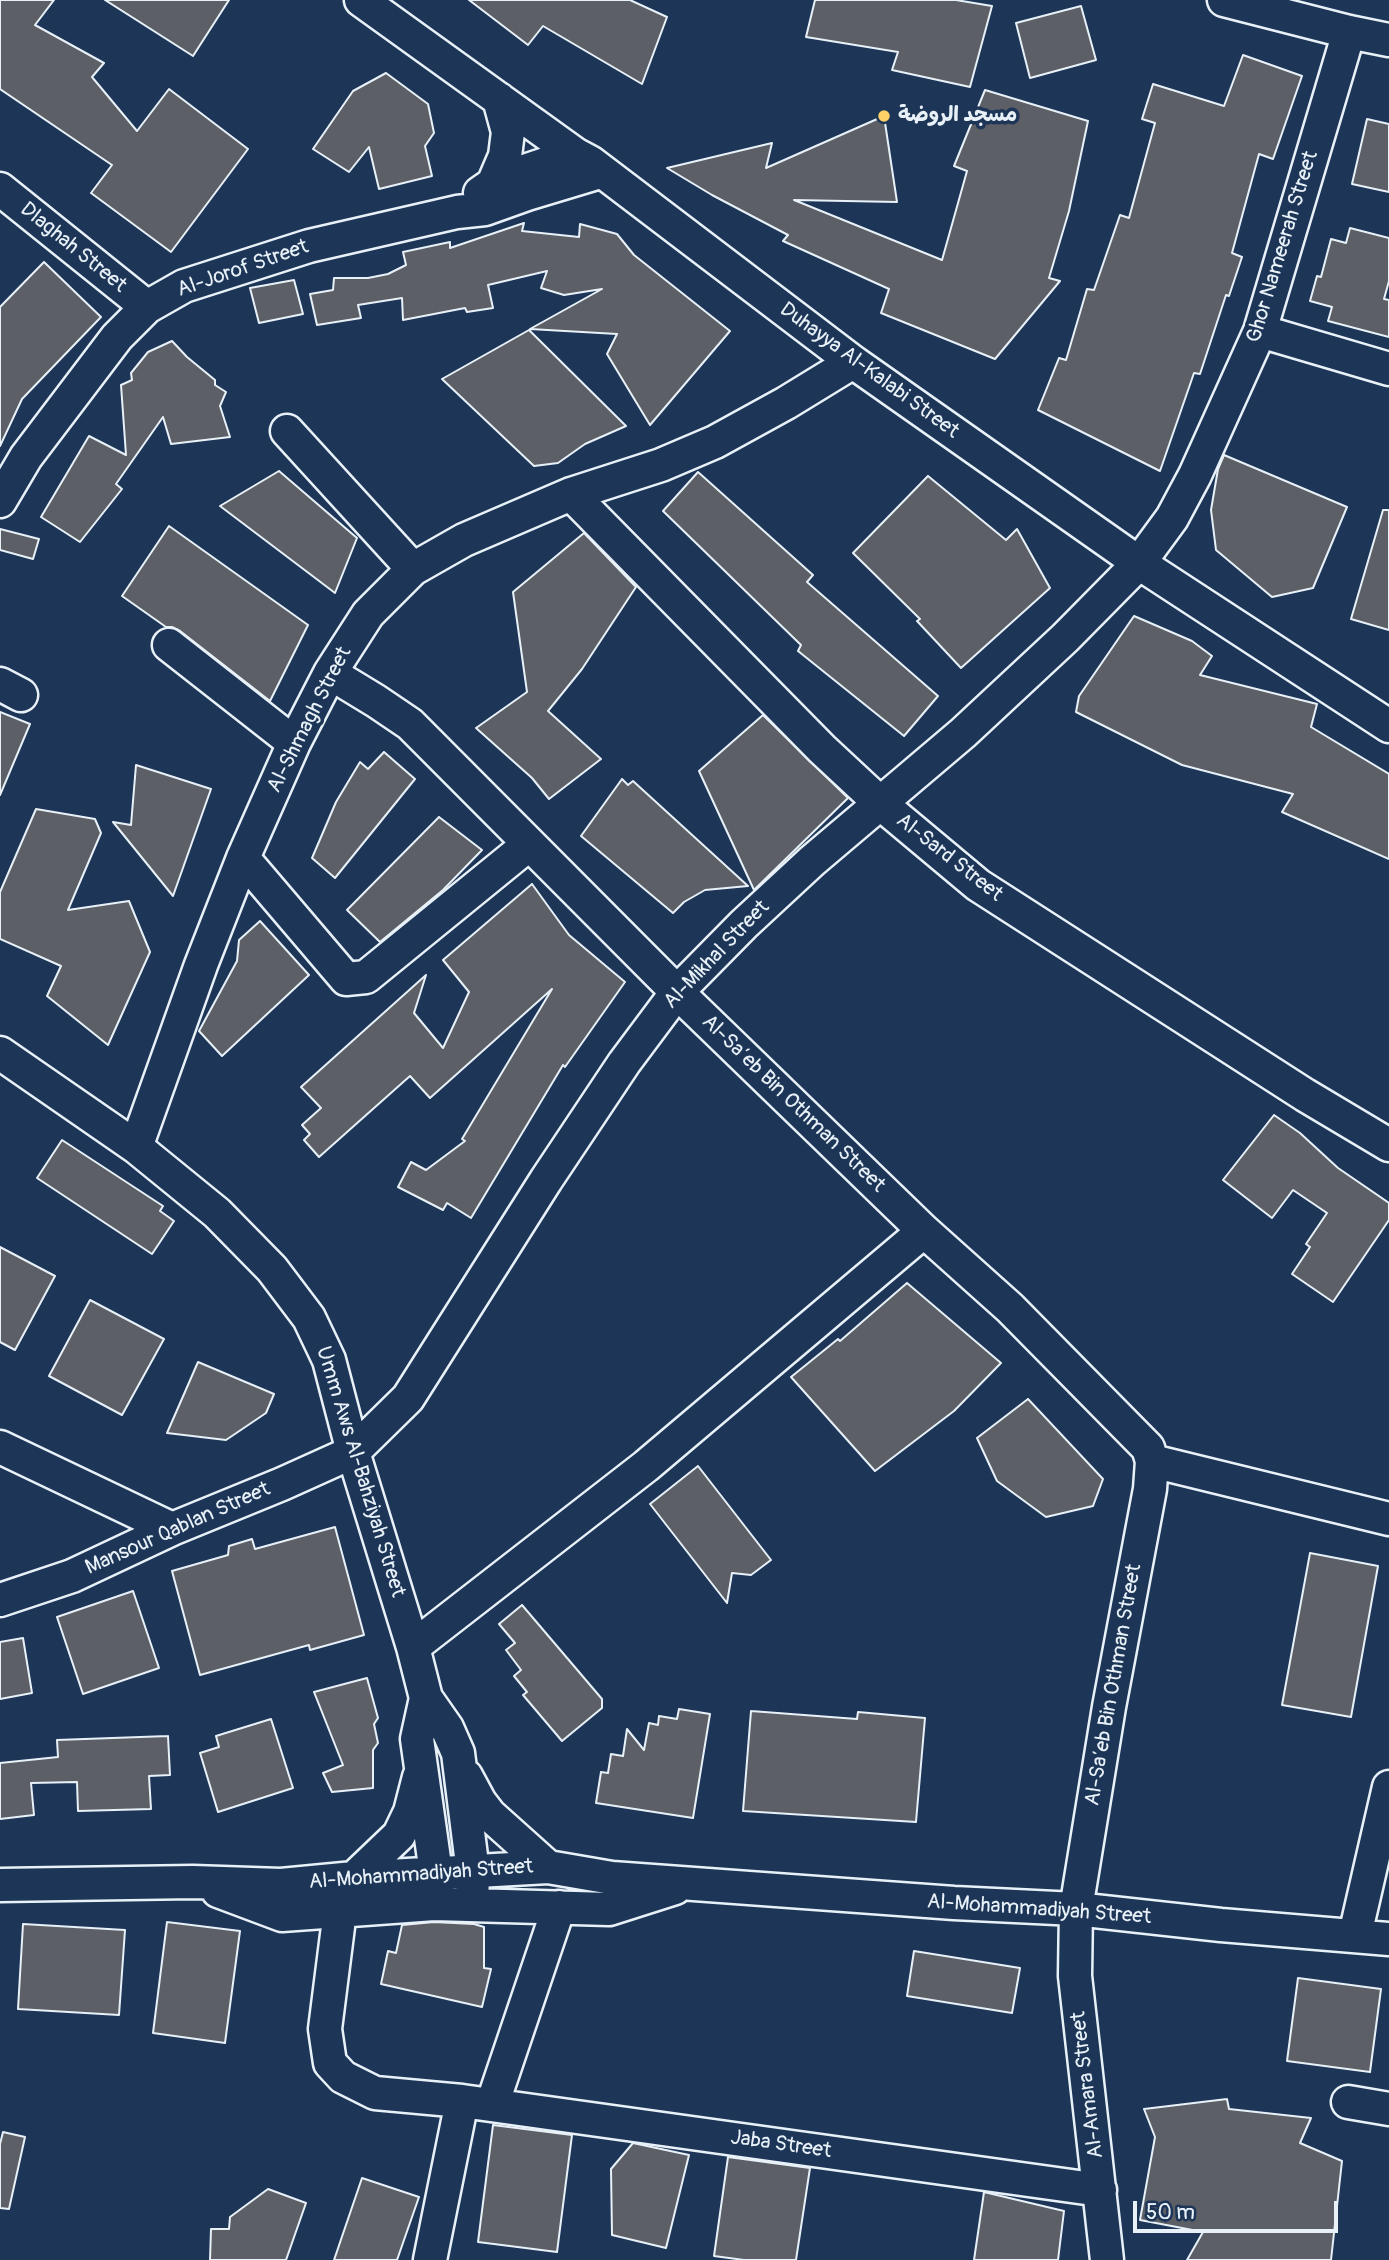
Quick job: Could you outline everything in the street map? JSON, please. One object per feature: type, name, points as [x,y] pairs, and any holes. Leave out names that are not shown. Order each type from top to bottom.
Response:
[{"type":"street","name":"Duhayya Al-Kalabi Street","points":[[361,0],[587,163],[853,362],[1139,563],[1389,726]]},
{"type":"street","points":[[1224,0],[1389,40]]},
{"type":"street","name":"Ghor Nameerah Street","points":[[1139,563],[1172,518],[1195,475],[1260,331],[1349,32]]},
{"type":"street","points":[[494,184],[505,156],[508,132],[499,99]]},
{"type":"street","points":[[457,212],[494,184],[539,165],[587,163]]},
{"type":"street","name":"Al-Jorof Street","points":[[0,501],[26,457],[62,407],[117,337],[147,307],[184,286],[309,246],[457,212],[485,209],[527,194],[587,163]]},
{"type":"street","name":"Dlaghah Street","points":[[0,189],[147,307]]},
{"type":"street","points":[[1260,331],[1389,369]]},
{"type":"street","name":"Al-Shmagh Street","points":[[136,1147],[201,965],[243,858],[294,743],[330,673],[368,614],[413,569],[464,540],[571,494],[661,465],[715,442],[853,362]]},
{"type":"street","points":[[287,430],[413,569]]},
{"type":"street","name":"Al-Sard Street","points":[[571,494],[822,749],[880,803],[978,885],[1293,1087],[1389,1145]]},
{"type":"street","name":"Al-Mikhal Street","points":[[353,1452],[408,1398],[546,1180],[624,1063],[677,992],[744,924],[963,733],[1066,638],[1139,563]]},
{"type":"street","points":[[169,645],[294,743]]},
{"type":"street","name":"Al-Sa‘eb Bin Othman Street","points":[[330,673],[410,724],[677,992],[924,1231],[1010,1308],[1148,1448],[1152,1461],[1150,1489],[1109,1707],[1076,1909]]},
{"type":"street","points":[[243,858],[346,979],[366,977],[528,845]]},
{"type":"street","name":"Umm Aws Al-Bahziyah Street","points":[[0,1053],[136,1147],[217,1213],[272,1269],[309,1318],[329,1360],[353,1452],[426,1698],[447,1728],[458,1753],[473,1872],[472,1905]]},
{"type":"street","points":[[413,1647],[646,1466],[924,1231]]},
{"type":"street","points":[[0,1447],[172,1529]]},
{"type":"street","name":"Mansour Qablan Street","points":[[0,1600],[72,1576],[172,1529],[353,1452]]},
{"type":"street","points":[[1152,1461],[1389,1519]]},
{"type":"street","name":"Umm Aws Al-Bahziyah Street","points":[[426,1698],[417,1739],[436,1873],[434,1904]]},
{"type":"street","points":[[458,1753],[468,1782],[490,1815],[548,1867]]},
{"type":"street","points":[[354,1878],[399,1835],[410,1812],[422,1762]]},
{"type":"street","points":[[1355,1935],[1389,1787]]},
{"type":"street","name":"Al-Mohammadiyah Street","points":[[0,1885],[193,1882],[281,1885],[548,1867],[612,1878],[954,1903],[1076,1909],[1389,1939]]},
{"type":"street","name":"Al-Mohammadiyah Street","points":[[193,1882],[282,1915],[434,1904],[610,1909],[690,1883]]},
{"type":"street","points":[[430,2260],[477,2103],[559,1907]]},
{"type":"street","name":"Al-Amara Street","points":[[1076,1909],[1075,1976],[1107,2260]]},
{"type":"street","name":"Jaba Street","points":[[340,1911],[325,2029],[330,2063],[343,2077],[375,2093],[477,2103],[1100,2190]]},
{"type":"street","points":[[1348,2102],[1389,2109]]},
{"type":"building","points":[[0,0],[54,0],[35,25],[104,63],[92,77],[137,131],[169,89],[248,149],[171,252],[91,193],[112,165],[0,89]]},
{"type":"building","points":[[105,0],[229,0],[193,56]]},
{"type":"building","points":[[469,0],[630,0],[667,17],[642,84],[543,26],[528,45]]},
{"type":"building","points":[[815,0],[956,0],[992,6],[970,87],[892,70],[898,52],[806,37]]},
{"type":"building","points":[[1081,6],[1096,60],[1030,78],[1016,23]]},
{"type":"building","points":[[1243,55],[1302,76],[1273,159],[1259,154],[1232,253],[1242,257],[1229,296],[1226,295],[1200,374],[1194,373],[1160,471],[1038,410],[1059,358],[1066,360],[1087,289],[1094,290],[1120,215],[1129,218],[1155,123],[1142,119],[1153,84],[1224,106]]},
{"type":"building","points":[[386,73],[428,104],[434,133],[425,146],[432,176],[379,189],[369,147],[349,172],[313,149],[353,91]]},
{"type":"building","points":[[985,90],[1088,121],[1069,211],[1049,278],[1060,281],[995,359],[881,313],[889,289],[783,241],[788,235],[667,168],[772,143],[766,168],[884,116],[897,202],[794,200],[942,260],[967,171],[954,166]]},
{"type":"building","points":[[1367,119],[1389,124],[1389,192],[1352,184]]},
{"type":"building","points":[[524,223],[522,231],[579,237],[580,224],[617,234],[634,255],[730,331],[650,425],[607,354],[617,334],[530,329],[602,289],[564,295],[541,288],[547,271],[488,285],[493,308],[467,312],[465,308],[403,320],[402,298],[358,305],[361,318],[317,325],[310,294],[333,290],[334,278],[368,278],[388,274],[406,265],[403,252],[450,242],[450,248]]},
{"type":"building","points":[[1350,228],[1389,238],[1389,281],[1384,299],[1389,300],[1389,337],[1328,321],[1332,307],[1310,301],[1317,276],[1321,277],[1331,239],[1346,243]]},
{"type":"building","points":[[44,262],[101,317],[22,399],[0,446],[0,307]]},
{"type":"building","points":[[294,280],[303,314],[259,323],[250,288]]},
{"type":"building","points":[[529,330],[626,426],[585,444],[558,463],[534,466],[442,379]]},
{"type":"building","points":[[172,341],[215,380],[215,385],[226,392],[220,406],[230,437],[171,444],[163,417],[116,484],[122,489],[80,542],[41,517],[89,436],[126,455],[121,385],[132,380],[131,373],[148,352]]},
{"type":"building","points":[[1224,455],[1347,507],[1313,588],[1272,597],[1216,550],[1211,510],[1218,469]]},
{"type":"building","points":[[279,471],[357,538],[335,593],[220,506]]},
{"type":"building","points":[[698,472],[813,575],[807,582],[938,696],[904,736],[798,651],[801,645],[663,511]]},
{"type":"building","points":[[928,476],[1006,540],[1017,529],[1050,588],[961,668],[917,621],[920,619],[853,553]]},
{"type":"building","points":[[1383,510],[1389,510],[1389,630],[1351,619]]},
{"type":"building","points":[[169,526],[308,625],[270,701],[180,631],[166,627],[122,596]]},
{"type":"building","points":[[0,529],[39,539],[33,559],[0,550]]},
{"type":"building","points":[[584,533],[636,587],[582,669],[548,711],[601,759],[549,799],[532,778],[476,728],[527,692],[513,592]]},
{"type":"building","points":[[1134,616],[1192,641],[1212,656],[1200,675],[1317,704],[1311,727],[1389,774],[1389,859],[1282,812],[1293,794],[1182,765],[1076,712],[1079,696]]},
{"type":"building","points":[[0,712],[30,724],[0,795]]},
{"type":"building","points":[[763,715],[848,798],[754,890],[699,771]]},
{"type":"building","points":[[384,752],[415,779],[335,878],[312,858],[336,802],[360,762],[368,769]]},
{"type":"building","points":[[136,765],[211,789],[173,896],[113,822],[131,825]]},
{"type":"building","points":[[622,779],[628,785],[633,781],[748,886],[705,890],[684,902],[673,913],[581,836]]},
{"type":"building","points":[[36,809],[95,819],[101,833],[68,910],[129,901],[150,952],[108,1045],[47,996],[61,966],[0,939],[0,892]]},
{"type":"building","points":[[439,817],[482,850],[443,890],[380,942],[347,910]]},
{"type":"building","points":[[532,884],[569,935],[625,982],[565,1067],[563,1065],[471,1218],[447,1203],[443,1210],[398,1187],[411,1162],[426,1170],[465,1141],[462,1139],[552,989],[430,1098],[410,1076],[319,1157],[304,1140],[310,1134],[302,1125],[321,1108],[301,1087],[426,975],[414,1013],[443,1048],[469,992],[443,960]]},
{"type":"building","points":[[260,921],[309,975],[222,1056],[199,1031],[237,961],[239,940]]},
{"type":"building","points":[[1274,1115],[1300,1133],[1338,1168],[1389,1203],[1389,1220],[1333,1302],[1292,1274],[1310,1247],[1306,1244],[1327,1213],[1293,1190],[1272,1218],[1223,1180]]},
{"type":"building","points":[[62,1140],[163,1206],[160,1211],[174,1221],[152,1254],[37,1178]]},
{"type":"building","points":[[0,1247],[55,1276],[15,1350],[0,1342]]},
{"type":"building","points":[[907,1283],[1001,1363],[954,1411],[875,1471],[791,1377],[838,1339],[840,1341]]},
{"type":"building","points":[[90,1300],[164,1339],[122,1415],[49,1376]]},
{"type":"building","points":[[198,1362],[274,1394],[266,1413],[226,1440],[167,1433]]},
{"type":"building","points":[[1028,1399],[1103,1479],[1093,1506],[1046,1517],[997,1481],[977,1438]]},
{"type":"building","points":[[698,1466],[771,1560],[751,1575],[732,1573],[727,1603],[650,1504]]},
{"type":"building","points":[[335,1527],[364,1635],[310,1650],[309,1645],[200,1675],[172,1571],[228,1555],[229,1546],[252,1539],[255,1549]]},
{"type":"building","points":[[1310,1553],[1378,1566],[1351,1717],[1282,1705]]},
{"type":"building","points":[[133,1591],[159,1668],[83,1694],[57,1617]]},
{"type":"building","points":[[522,1605],[602,1699],[602,1708],[562,1741],[523,1695],[527,1692],[514,1676],[521,1670],[506,1650],[515,1643],[499,1624]]},
{"type":"building","points":[[23,1638],[32,1693],[0,1699],[0,1642]]},
{"type":"building","points":[[367,1678],[378,1718],[374,1724],[378,1743],[373,1750],[373,1788],[332,1792],[323,1773],[343,1765],[314,1692]]},
{"type":"building","points":[[679,1709],[710,1714],[693,1818],[596,1803],[601,1772],[608,1773],[611,1754],[623,1756],[627,1729],[644,1750],[649,1723],[658,1725],[659,1716],[677,1719]]},
{"type":"building","points":[[751,1711],[857,1719],[858,1712],[925,1718],[916,1822],[743,1811]]},
{"type":"building","points":[[271,1719],[293,1788],[218,1812],[200,1753],[219,1747],[216,1736]]},
{"type":"building","points":[[168,1736],[170,1775],[149,1776],[151,1809],[78,1811],[77,1782],[31,1783],[34,1815],[0,1819],[0,1763],[58,1757],[57,1740]]},
{"type":"building","points":[[167,1922],[240,1931],[225,2043],[153,2033]]},
{"type":"building","points":[[434,1922],[484,1927],[484,1968],[491,1969],[482,2007],[381,1984],[388,1951],[396,1953],[402,1925]]},
{"type":"building","points":[[23,1924],[125,1930],[119,2015],[18,2009]]},
{"type":"building","points":[[914,1951],[1020,1968],[1012,2013],[907,1996]]},
{"type":"building","points":[[1298,1978],[1381,1989],[1370,2072],[1287,2061]]},
{"type":"building","points":[[1227,2099],[1229,2109],[1311,2118],[1300,2143],[1342,2161],[1331,2260],[1187,2260],[1203,2232],[1140,2220],[1155,2137],[1144,2109]]},
{"type":"building","points":[[493,2125],[572,2135],[557,2252],[478,2242]]},
{"type":"building","points":[[3,2132],[25,2137],[9,2209],[0,2208],[0,2144]]},
{"type":"building","points":[[633,2143],[689,2155],[666,2248],[612,2235],[611,2169]]},
{"type":"building","points":[[728,2157],[810,2168],[796,2260],[744,2260],[714,2256]]},
{"type":"building","points":[[362,2178],[419,2197],[397,2260],[334,2260]]},
{"type":"building","points":[[268,2189],[306,2203],[286,2260],[210,2260],[211,2229],[229,2229],[230,2217]]},
{"type":"building","points":[[984,2192],[1064,2211],[1058,2260],[974,2260]]},
{"type":"place","name":"مسجد الروضة","points":[[884,116]]}]
